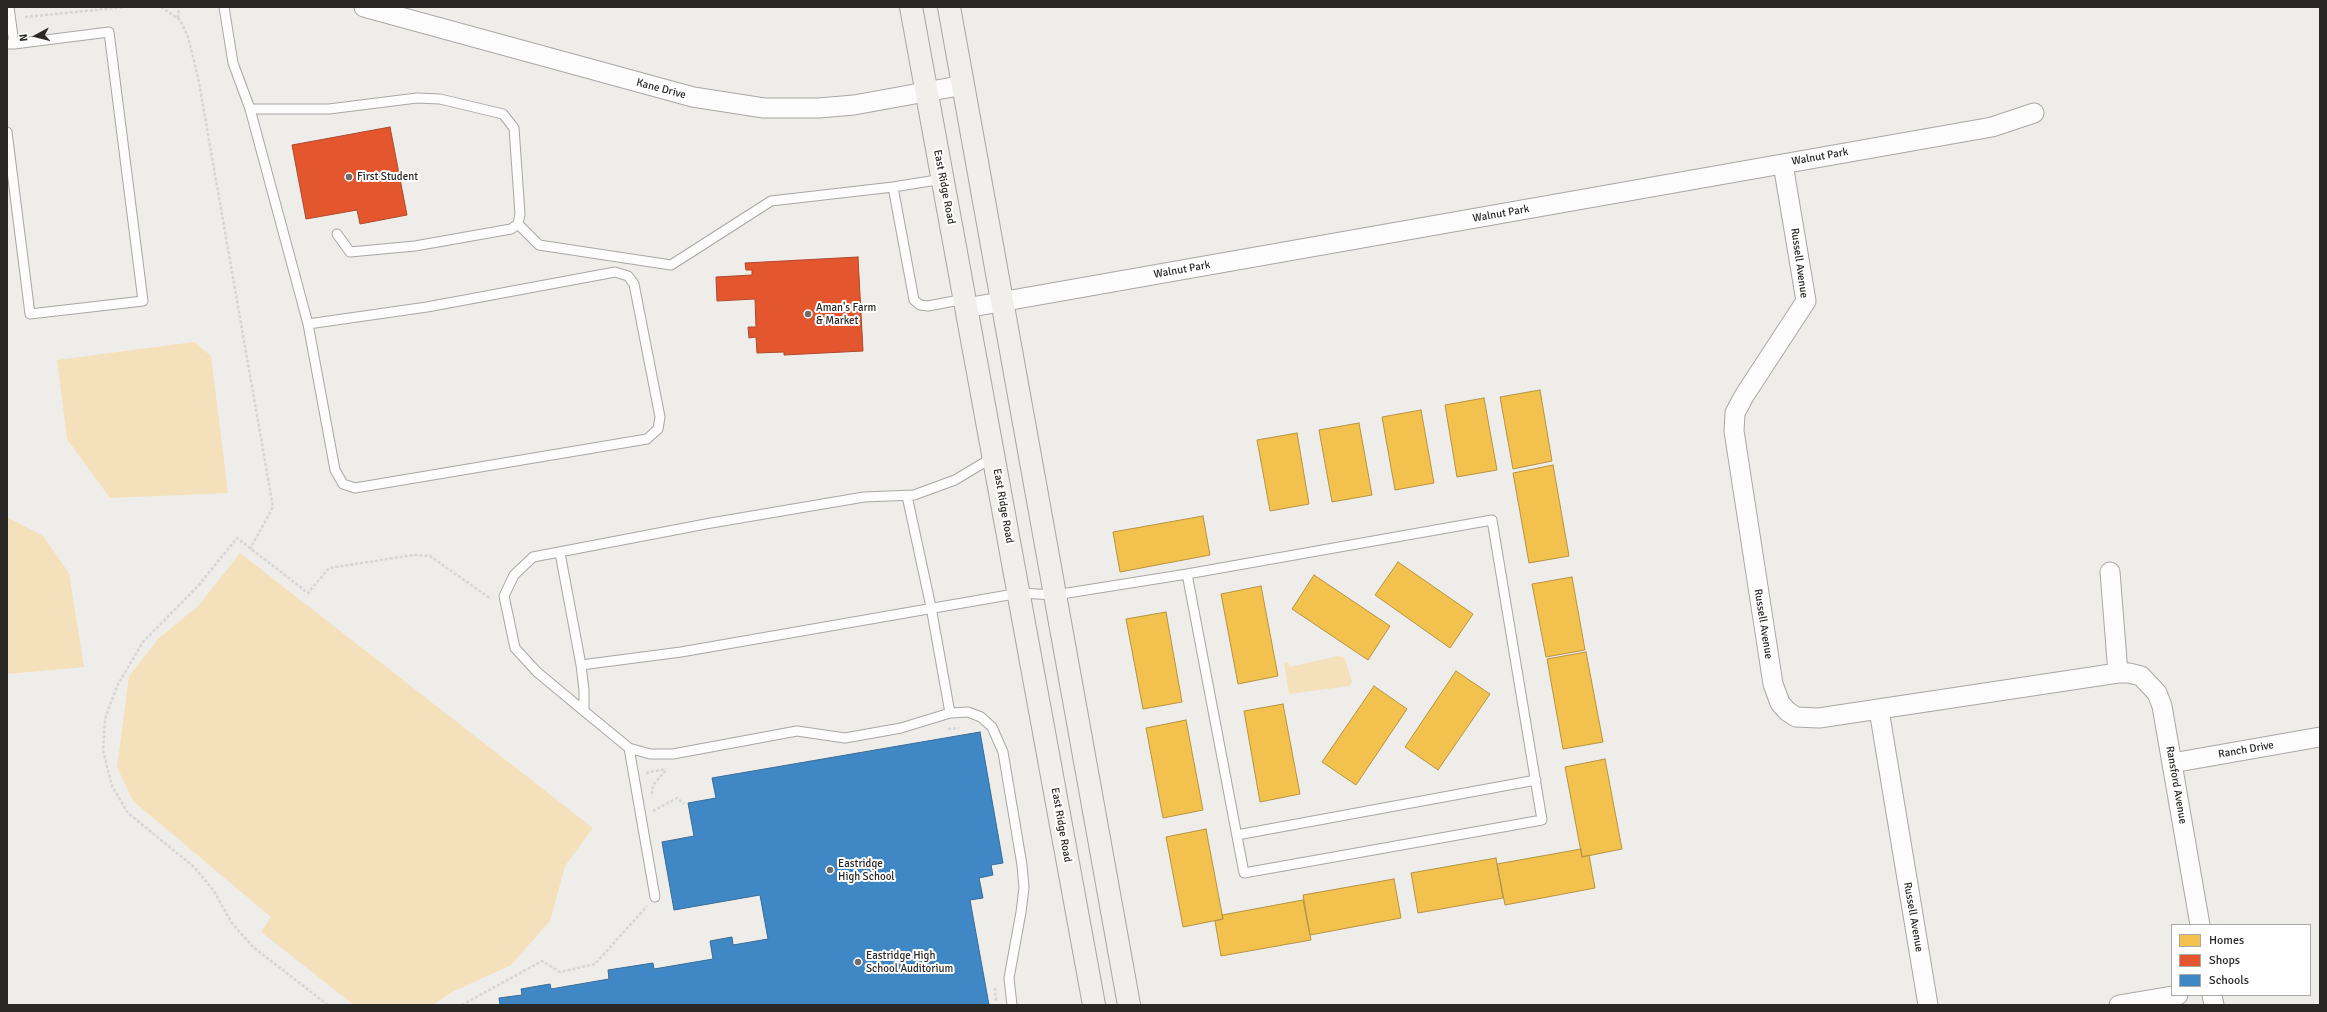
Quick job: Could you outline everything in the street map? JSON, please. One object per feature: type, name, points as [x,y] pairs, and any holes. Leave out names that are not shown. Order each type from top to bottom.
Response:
[{"type":"main road","name":"East Ridge Road","points":[[911,7],[1020,592],[1094,1005]]},
{"type":"main road","points":[[950,7],[1129,1005]]},
{"type":"street","name":"Kane Drive","points":[[364,7],[686,95],[764,108],[819,108],[854,105],[964,85]]},
{"type":"street","name":"Walnut Park","points":[[966,303],[1002,302],[1992,127],[2034,113]]},
{"type":"street","name":"Russell Avenue","points":[[1783,164],[1806,301],[1744,396],[1735,413],[1734,426],[1773,684],[1780,703],[1787,711],[1796,717],[1819,718],[1879,710],[1928,1005]]},
{"type":"street","points":[[2110,572],[2118,673]]},
{"type":"street","name":"Ransford Avenue","points":[[1879,710],[2118,673],[2129,673],[2141,676],[2157,693],[2162,706],[2200,924]]},
{"type":"street","name":"Ranch Drive","points":[[2172,763],[2320,738]]},
{"type":"street","points":[[2119,1005],[2172,996]]},
{"type":"lane","points":[[7,132],[30,314],[143,301],[109,32],[11,44],[9,7]]},
{"type":"lane","points":[[224,7],[233,63],[250,109],[308,324],[335,470],[342,484],[355,488],[647,439],[658,429],[660,417],[634,284],[628,276],[615,272],[427,307],[308,324]]},
{"type":"lane","points":[[250,109],[329,109],[417,98],[440,99],[503,114],[514,128],[520,214],[518,224],[511,229],[415,246],[350,252],[337,234]]},
{"type":"lane","points":[[518,224],[539,245],[671,264],[771,201],[893,187],[942,179]]},
{"type":"lane","points":[[893,187],[914,300],[920,305],[928,306],[966,303]]},
{"type":"lane","points":[[994,453],[985,462],[955,480],[907,496],[864,497],[711,523],[533,557],[514,575],[504,596],[515,648],[537,672],[630,748],[650,754],[673,754],[797,731],[845,738],[901,728],[950,713],[968,712],[981,717],[992,727],[1004,752],[1019,840],[1024,888],[1009,978],[1012,1005]]},
{"type":"lane","points":[[907,496],[931,608],[950,713]]},
{"type":"lane","points":[[581,665],[681,652],[1020,592],[1055,595],[1187,574],[1492,520],[1542,820],[1244,873],[1187,574]]},
{"type":"lane","points":[[560,553],[581,665],[584,690],[584,711]]},
{"type":"lane","points":[[630,748],[655,897]]},
{"type":"lane","points":[[1237,835],[1536,780]]},
{"type":"path","points":[[10,19],[124,7]]},
{"type":"path","points":[[161,7],[178,18]]},
{"type":"path","points":[[178,7],[178,18],[188,37],[198,77],[273,507],[250,548]]},
{"type":"path","points":[[328,1005],[253,948],[231,922],[214,891],[194,867],[128,813],[112,786],[103,750],[105,719],[117,686],[143,642],[198,586],[237,538],[308,593],[329,568],[413,555],[430,556],[492,600],[504,596]]},
{"type":"path","points":[[942,730],[963,728]]},
{"type":"path","points":[[634,775],[675,767]]},
{"type":"path","points":[[652,795],[653,785],[667,769]]},
{"type":"path","points":[[641,813],[656,810],[677,798],[684,804]]},
{"type":"path","points":[[654,803],[656,810]]},
{"type":"path","points":[[462,1005],[542,961],[560,972],[595,964],[655,897]]},
{"type":"path","points":[[995,985],[997,1005]]},
{"type":"shaded area","points":[[194,342],[211,356],[228,493],[110,498],[67,439],[57,360]]},
{"type":"shaded area","points":[[7,517],[43,536],[69,573],[84,667],[7,674]]},
{"type":"shaded area","points":[[240,553],[593,828],[565,866],[550,921],[511,965],[450,993],[433,1005],[354,1005],[261,932],[271,917],[133,801],[117,767],[129,676],[158,639],[199,605]]},
{"type":"shaded area","points":[[1338,656],[1344,657],[1352,681],[1350,686],[1289,694],[1284,663],[1288,662],[1289,667]]},
{"type":"building: Homes","points":[[1540,390],[1552,461],[1513,469],[1500,397]]},
{"type":"building: Homes","points":[[1484,398],[1497,470],[1457,477],[1445,405]]},
{"type":"building: Homes","points":[[1421,410],[1434,483],[1395,490],[1382,417]]},
{"type":"building: Homes","points":[[1359,423],[1372,495],[1332,502],[1319,430]]},
{"type":"building: Homes","points":[[1297,433],[1309,504],[1270,511],[1257,440]]},
{"type":"building: Homes","points":[[1553,465],[1569,556],[1529,563],[1513,473]]},
{"type":"building: Homes","points":[[1203,516],[1210,555],[1120,572],[1113,532]]},
{"type":"building: Homes","points":[[1398,562],[1473,614],[1450,648],[1375,595]]},
{"type":"building: Homes","points":[[1314,575],[1390,626],[1368,660],[1292,609]]},
{"type":"building: Homes","points":[[1572,577],[1585,650],[1546,657],[1532,584]]},
{"type":"building: Homes","points":[[1261,586],[1278,676],[1238,684],[1221,594]]},
{"type":"building: Homes","points":[[1166,612],[1182,702],[1143,709],[1126,619]]},
{"type":"building: Homes","points":[[1586,652],[1603,742],[1563,749],[1547,659]]},
{"type":"building: Homes","points":[[1456,671],[1490,694],[1438,770],[1405,747]]},
{"type":"building: Homes","points":[[1374,686],[1407,709],[1356,785],[1322,762]]},
{"type":"building: Homes","points":[[1283,704],[1300,794],[1260,802],[1244,711]]},
{"type":"building: Homes","points":[[1186,720],[1203,810],[1163,818],[1146,728]]},
{"type":"building: Homes","points":[[1605,759],[1622,849],[1582,857],[1565,767]]},
{"type":"building: Homes","points":[[1206,829],[1223,919],[1183,927],[1166,837]]},
{"type":"building: Homes","points":[[1581,849],[1582,857],[1589,855],[1595,888],[1505,905],[1497,864]]},
{"type":"building: Homes","points":[[1496,858],[1503,898],[1418,913],[1411,873]]},
{"type":"building: Homes","points":[[1394,879],[1401,918],[1310,935],[1303,895]]},
{"type":"building: Homes","points":[[1303,900],[1311,940],[1221,956],[1215,921],[1223,919],[1222,915]]},
{"type":"building: Shops","name":"First Student","points":[[390,127],[407,215],[360,224],[357,210],[306,219],[292,145]]},
{"type":"building: Shops","name":"Aman's Farm & Market","points":[[858,257],[863,351],[784,355],[784,352],[757,353],[756,337],[749,338],[748,327],[756,327],[755,299],[717,301],[716,277],[752,275],[752,270],[746,270],[745,263]]},
{"type":"building: Schools","name":"Eastridge High School","points":[[980,732],[1003,863],[991,865],[993,875],[979,878],[983,898],[970,900],[989,1005],[500,1005],[499,998],[522,995],[521,989],[550,984],[551,989],[609,979],[608,970],[653,963],[654,969],[713,959],[710,941],[732,937],[733,945],[768,939],[760,895],[674,910],[662,842],[694,836],[688,803],[716,798],[712,778]]},
{"type":"place","name":"First Student","points":[[349,177]]},
{"type":"place","name":"Aman's Farm & Market","points":[[808,314]]},
{"type":"place","name":"Eastridge High School","points":[[830,870]]},
{"type":"place","name":"Eastridge High School Auditorium","points":[[858,962]]}]
